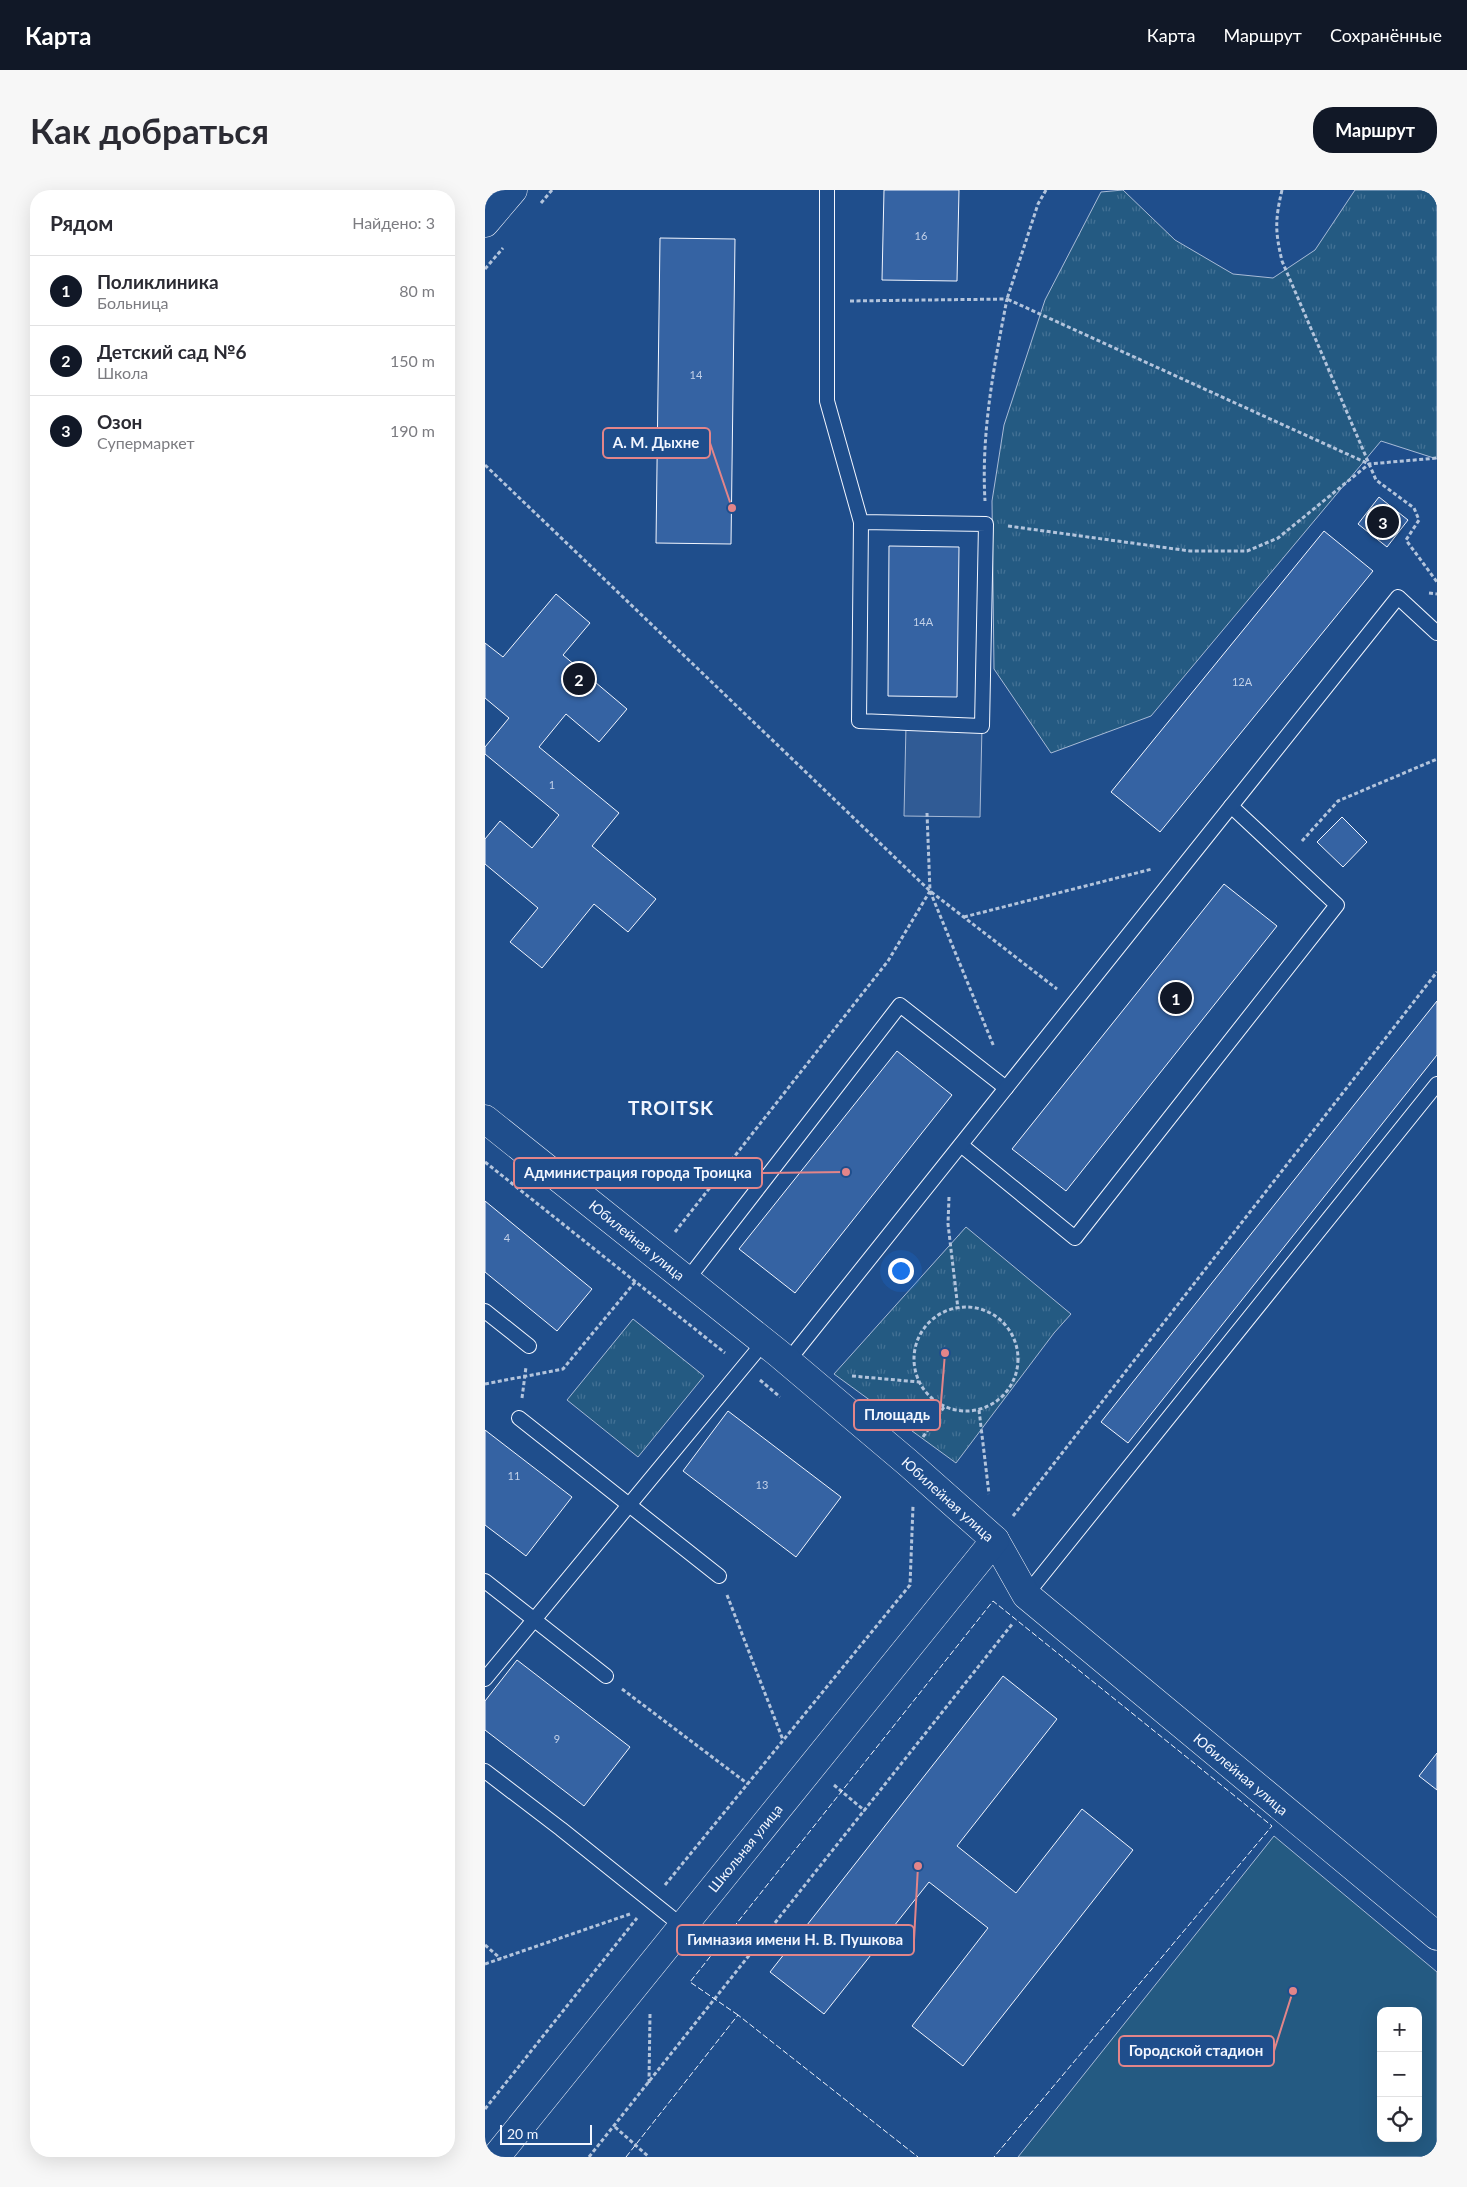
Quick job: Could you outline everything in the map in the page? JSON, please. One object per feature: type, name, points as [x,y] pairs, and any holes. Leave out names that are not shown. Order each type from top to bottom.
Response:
[{"type":"street","points":[[485,223],[513,190]]},
{"type":"street","name":"Юбилейная улица","points":[[485,1119],[788,1361],[995,1540],[1021,1607],[1437,1936]]},
{"type":"street","name":"Школьная улица","points":[[496,2157],[995,1540]]},
{"type":"lane","points":[[827,190],[827,401],[861,522],[859,721],[982,726],[986,524],[861,522]]},
{"type":"lane","points":[[788,1361],[1397,597],[1437,633]]},
{"type":"lane","points":[[961,1145],[1075,1238],[1337,905],[1231,806]]},
{"type":"lane","points":[[687,1280],[900,1005],[1006,1088]]},
{"type":"lane","points":[[1021,1607],[1437,1084]]},
{"type":"lane","points":[[485,1311],[529,1346]]},
{"type":"lane","points":[[485,1680],[764,1342]]},
{"type":"lane","points":[[519,1418],[719,1576]]},
{"type":"lane","points":[[485,1581],[606,1676]]},
{"type":"lane","points":[[485,1772],[648,1905],[682,1926]]},
{"type":"path","points":[[1046,190],[1038,204],[1007,299],[989,388],[983,466],[986,524],[1191,551],[1247,551],[1277,538],[1369,464]]},
{"type":"path","points":[[1281,190],[1276,215],[1275,234],[1282,261],[1376,480],[1414,508],[1419,520],[1407,540],[1437,582]]},
{"type":"path","points":[[827,301],[1007,299],[1369,464],[1437,458]]},
{"type":"path","points":[[485,465],[930,891],[1058,990]]},
{"type":"path","points":[[1287,859],[1338,801],[1437,759]]},
{"type":"path","points":[[927,813],[930,891],[996,1053]]},
{"type":"path","points":[[964,917],[1161,866]]},
{"type":"path","points":[[485,1384],[563,1369],[656,1256],[888,961],[930,891]]},
{"type":"path","points":[[995,1540],[1437,972]]},
{"type":"path","points":[[950,1158],[948,1224],[958,1309]]},
{"type":"path","points":[[958,1309],[983,1310],[998,1318],[1009,1330],[1016,1345],[1018,1362],[1014,1378],[1006,1392],[994,1403],[979,1410],[961,1411],[944,1407],[929,1396],[919,1382],[914,1365],[915,1347],[922,1331],[935,1318],[958,1309]]},
{"type":"path","points":[[519,1418],[529,1346]]},
{"type":"path","points":[[486,2107],[648,1905],[910,1586],[913,1502],[907,1462],[944,1407]]},
{"type":"path","points":[[979,1410],[995,1540]]},
{"type":"path","points":[[719,1576],[783,1740]]},
{"type":"path","points":[[589,2157],[615,2127],[865,1811],[1021,1607]]},
{"type":"path","points":[[606,1676],[748,1784]]},
{"type":"path","points":[[829,1782],[865,1811]]},
{"type":"path","points":[[485,1964],[648,1905]]},
{"type":"path","points":[[485,1945],[501,1959]]},
{"type":"path","points":[[649,2083],[650,2004]]},
{"type":"path","points":[[615,2127],[649,2157]]},
{"type":"green space","points":[[1123,190],[1175,240],[1233,274],[1273,278],[1315,250],[1355,190],[1437,190],[1437,459],[1381,441],[1151,716],[1051,753],[994,669],[992,501],[1004,425],[1045,300],[1101,192]]},
{"type":"green space","points":[[966,1227],[1071,1314],[1054,1333],[956,1463],[834,1374]]},
{"type":"green space","points":[[633,1319],[704,1376],[638,1457],[567,1400]]},
{"type":"green space","points":[[1274,1836],[1437,1972],[1437,2157],[1018,2157]]},
{"type":"shaded area","points":[[906,725],[982,726],[980,817],[904,816]]},
{"type":"building","points":[[884,190],[959,190],[957,281],[882,280]]},
{"type":"building","points":[[660,238],[735,239],[731,544],[656,543]]},
{"type":"building","points":[[1379,497],[1408,520],[1387,547],[1358,524]]},
{"type":"building","points":[[1324,531],[1373,571],[1160,832],[1111,792]]},
{"type":"building","points":[[889,546],[959,547],[957,697],[888,696]]},
{"type":"building","points":[[556,594],[590,623],[563,655],[627,709],[599,742],[566,714],[539,747],[619,813],[592,846],[656,899],[628,932],[594,904],[542,968],[510,942],[538,908],[485,864],[485,839],[500,821],[532,848],[559,815],[485,754],[485,747],[509,718],[485,698],[485,643],[503,657]]},
{"type":"building","points":[[1342,817],[1367,842],[1343,867],[1317,842]]},
{"type":"building","points":[[1224,884],[1277,926],[1066,1191],[1012,1149]]},
{"type":"building","points":[[1437,1001],[1437,1055],[1128,1443],[1101,1422]]},
{"type":"building","points":[[897,1051],[952,1095],[795,1293],[739,1249]]},
{"type":"building","points":[[485,1201],[592,1289],[557,1331],[485,1272]]},
{"type":"building","points":[[728,1411],[841,1497],[796,1557],[683,1471]]},
{"type":"building","points":[[485,1430],[572,1497],[526,1556],[485,1525]]},
{"type":"building","points":[[517,1660],[630,1747],[584,1806],[485,1730],[485,1701]]},
{"type":"building","points":[[1003,1676],[1057,1719],[957,1846],[1016,1893],[1082,1809],[1133,1850],[963,2066],[912,2026],[988,1928],[929,1882],[824,2014],[770,1972]]},
{"type":"building","points":[[1437,1753],[1437,1790],[1419,1776]]},
{"type":"fence","points":[[738,2015],[690,1982],[993,1601],[1272,1826],[994,2157]]},
{"type":"fence","points":[[626,2157],[738,2015],[918,2157]]},
{"type":"place","name":"А. М. Дыхне","points":[[732,508]]},
{"type":"place","name":"Озон","points":[[1383,522]]},
{"type":"place","name":"Детский сад №6","points":[[579,679]]},
{"type":"place","name":"Поликлиника","points":[[1176,998]]},
{"type":"place","name":"Администрация города Троицка","points":[[846,1172]]},
{"type":"place","name":"Площадь","points":[[945,1353]]},
{"type":"place","name":"Гимназия имени Н. В. Пушкова","points":[[918,1866]]},
{"type":"place","name":"Городской стадион","points":[[1293,1991]]},
{"type":"district","name":"TROITSK","points":[[671,1107]]}]
